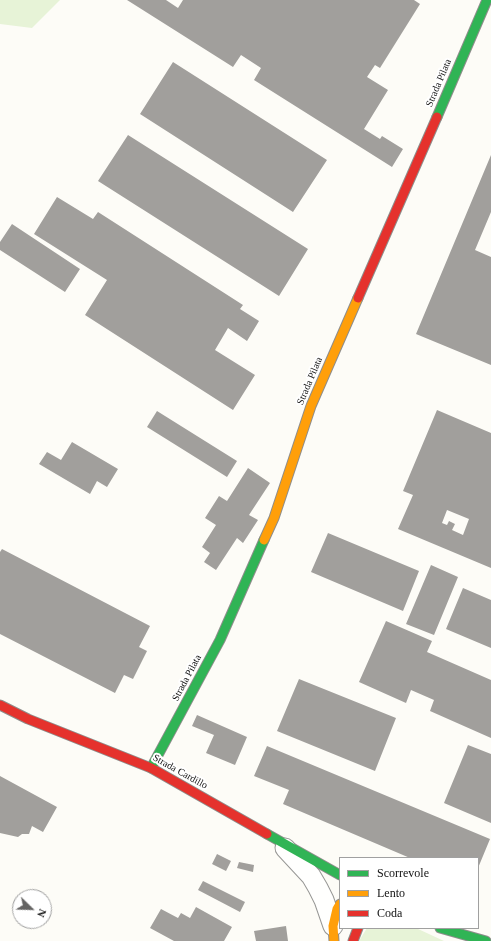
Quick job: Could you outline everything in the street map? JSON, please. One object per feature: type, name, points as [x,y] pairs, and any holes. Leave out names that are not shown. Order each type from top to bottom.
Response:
[{"type":"street","name":"Strada Pilata","points":[[151,768],[220,640],[274,518],[311,406],[487,0]]},
{"type":"street","name":"Strada Cardillo","points":[[0,705],[28,718],[151,768],[339,874]]},
{"type":"street","points":[[274,837],[311,876],[324,900],[339,922]]},
{"type":"street","points":[[443,929],[485,941]]},
{"type":"green space","points":[[0,0],[60,0],[32,28],[0,24]]},
{"type":"green space","points":[[366,929],[418,929],[444,941],[359,941]]},
{"type":"building","points":[[127,0],[166,0],[178,8],[183,0],[414,0],[420,4],[380,68],[375,65],[367,77],[388,90],[364,129],[380,139],[382,136],[403,149],[392,167],[254,80],[261,68],[241,55],[233,67]]},
{"type":"building","points":[[173,62],[327,160],[293,212],[140,114]]},
{"type":"building","points":[[128,135],[308,249],[279,296],[98,181]]},
{"type":"building","points":[[491,155],[491,212],[475,250],[491,257],[491,365],[416,334]]},
{"type":"building","points":[[57,197],[93,219],[98,212],[243,305],[240,309],[259,321],[247,341],[228,328],[215,350],[255,375],[233,410],[85,315],[107,280],[34,234]]},
{"type":"building","points":[[12,224],[80,269],[65,292],[0,250],[0,242]]},
{"type":"building","points":[[437,410],[491,433],[491,568],[398,529],[413,495],[403,491]],"holes":[[[447,510],[469,519],[463,535],[452,530],[455,524],[449,521],[447,525],[442,523]]]},
{"type":"building","points":[[157,411],[237,461],[227,477],[147,427]]},
{"type":"building","points":[[72,442],[118,469],[107,487],[97,481],[90,494],[39,464],[47,452],[61,460]]},
{"type":"building","points":[[248,468],[270,483],[249,515],[258,520],[243,543],[237,538],[216,570],[204,562],[210,553],[202,547],[216,525],[205,518],[219,496],[227,501]]},
{"type":"building","points":[[328,533],[419,571],[403,611],[311,572]]},
{"type":"building","points":[[2,549],[150,626],[139,647],[147,651],[133,679],[124,675],[115,693],[0,634],[0,552]]},
{"type":"building","points":[[431,565],[458,577],[434,635],[406,624]]},
{"type":"building","points":[[463,588],[491,600],[491,648],[446,629]]},
{"type":"building","points":[[386,621],[432,641],[427,652],[491,680],[491,738],[430,711],[434,700],[411,690],[406,703],[359,682]]},
{"type":"building","points":[[299,679],[396,718],[375,771],[277,731]]},
{"type":"building","points":[[197,715],[247,737],[235,765],[206,753],[214,735],[192,726]]},
{"type":"building","points":[[468,745],[491,754],[491,823],[444,803]]},
{"type":"building","points":[[267,746],[490,839],[479,866],[479,857],[408,857],[283,804],[289,790],[254,776]]},
{"type":"building","points":[[0,776],[57,807],[43,832],[32,826],[29,834],[22,834],[18,837],[0,833]]},
{"type":"building","points":[[217,854],[231,861],[226,871],[212,864]]},
{"type":"building","points":[[239,862],[254,865],[253,872],[237,868]]},
{"type":"building","points":[[203,881],[245,902],[240,912],[198,890]]},
{"type":"building","points":[[196,907],[232,927],[224,941],[174,941],[150,928],[161,909],[178,918],[181,913],[190,918]]},
{"type":"building","points":[[286,926],[288,941],[256,941],[254,931]]},
{"type":"traffic: fast","points":[[437,117],[487,0]]},
{"type":"traffic: fast","points":[[151,768],[220,640],[264,540]]},
{"type":"traffic: fast","points":[[267,834],[339,874]]},
{"type":"traffic: fast","points":[[444,929],[486,941]]},
{"type":"traffic: slow","points":[[264,540],[274,518],[311,406],[358,298]]},
{"type":"traffic: slow","points":[[334,941],[333,926],[339,906]]},
{"type":"traffic: jam","points":[[358,298],[437,117]]},
{"type":"traffic: jam","points":[[0,705],[28,719],[151,768],[267,834]]},
{"type":"traffic: jam","points":[[353,941],[358,929]]}]
